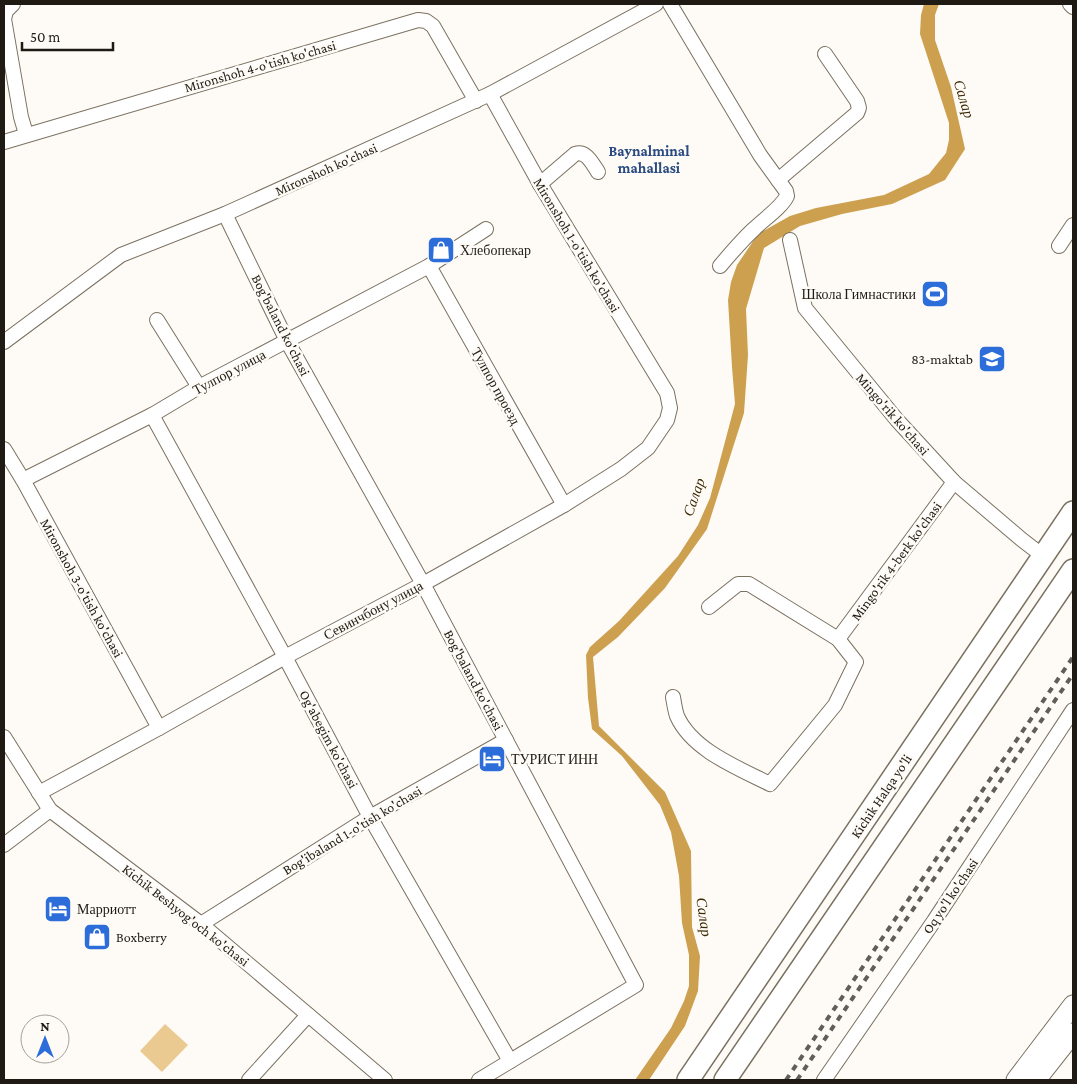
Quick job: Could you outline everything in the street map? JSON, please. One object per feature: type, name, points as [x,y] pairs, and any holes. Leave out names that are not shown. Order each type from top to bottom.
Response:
[{"type":"highway","name":"Kichik Halqa yo'li","points":[[688,1080],[1073,512]]},
{"type":"highway","points":[[725,1080],[1073,570]]},
{"type":"main road","points":[[1016,1080],[1073,1005]]},
{"type":"main road","points":[[1036,1080],[1073,1032]]},
{"type":"street","points":[[13,4],[6,11],[4,19],[21,117],[26,134]]},
{"type":"street","name":"Mironshoh ko'chasi","points":[[4,342],[121,256],[225,214],[490,94],[656,4]]},
{"type":"street","points":[[670,4],[760,155],[786,191],[787,196],[736,246],[720,266]]},
{"type":"street","points":[[1070,4],[1073,7]]},
{"type":"street","name":"Mironshoh 4-o'tish ko'chasi","points":[[4,142],[418,20],[426,21],[433,26],[476,100]]},
{"type":"street","points":[[778,180],[857,113],[859,108],[857,101],[826,54]]},
{"type":"street","name":"Mironshoh 1-o'tish ko'chasi","points":[[490,94],[540,184],[667,393]]},
{"type":"street","points":[[540,184],[575,154],[580,152],[585,154],[598,172]]},
{"type":"street","name":"Bog'baland ko'chasi","points":[[225,214],[287,341],[423,584],[636,985],[479,1080]]},
{"type":"street","points":[[1059,246],[1073,225]]},
{"type":"street","name":"Тулпор улица","points":[[23,480],[152,415],[199,387],[429,266],[486,229]]},
{"type":"street","name":"Mingo'rik ko'chasi","points":[[790,240],[804,308],[897,420],[954,482],[1022,540],[1044,556]]},
{"type":"street","name":"Тулпор проезд","points":[[429,266],[564,506]]},
{"type":"street","points":[[157,320],[199,387]]},
{"type":"street","name":"Севинчбону улица","points":[[39,793],[564,506],[621,469],[648,448],[667,420],[670,408],[667,393]]},
{"type":"street","name":"Og'abegim ko'chasi","points":[[152,415],[285,657],[370,817],[510,1061]]},
{"type":"street","name":"Mironshoh 3-o'tish ko'chasi","points":[[4,449],[23,480],[159,728]]},
{"type":"street","name":"Mingo'rik 4-berk ko'chasi","points":[[838,639],[954,482]]},
{"type":"street","points":[[673,697],[677,716],[691,738],[711,753],[770,784],[835,705],[856,662],[838,639],[750,584],[738,584],[709,607]]},
{"type":"street","name":"Oq yo'l ko'chasi","points":[[824,1080],[934,921],[1073,710]]},
{"type":"street","name":"Kichik Beshyog'och ko'chasi","points":[[4,737],[50,810],[201,924],[385,1080]]},
{"type":"street","name":"Bog'ibaland 1-o'tish ko'chasi","points":[[201,924],[370,817],[506,740]]},
{"type":"street","points":[[4,845],[50,810]]},
{"type":"street","points":[[249,1080],[308,1015]]},
{"type":"shaded area","name":"Салар","points":[[924,4],[939,4],[935,15],[935,40],[951,87],[965,149],[945,180],[892,204],[842,214],[800,226],[764,248],[746,309],[748,355],[744,413],[707,529],[665,588],[618,637],[593,657],[599,726],[665,792],[691,851],[692,927],[700,956],[698,991],[685,1026],[649,1080],[635,1080],[671,1028],[684,1001],[689,986],[689,955],[682,923],[679,876],[671,832],[660,805],[622,756],[592,729],[586,655],[590,647],[619,621],[678,556],[698,525],[710,498],[735,404],[728,300],[731,282],[737,265],[758,234],[790,216],[816,208],[884,195],[929,174],[946,153],[949,140],[949,123],[920,34],[921,15]]},
{"type":"shaded area","points":[[165,1024],[188,1045],[162,1072],[140,1051]]},
{"type":"railway","points":[[786,1080],[1073,657]]},
{"type":"railway","points":[[797,1080],[1073,674]]},
{"type":"place","name":"Хлебопекар","points":[[441,250]]},
{"type":"place","name":"Школа Гимнастики","points":[[935,294]]},
{"type":"place","name":"83-maktab","points":[[992,359]]},
{"type":"place","name":"ТУРИСТ ИНН","points":[[492,759]]},
{"type":"place","name":"Марриотт","points":[[58,909]]},
{"type":"place","name":"Boxberry","points":[[97,937]]},
{"type":"district","name":"Baynalminal mahallasi","points":[[649,160]]}]
